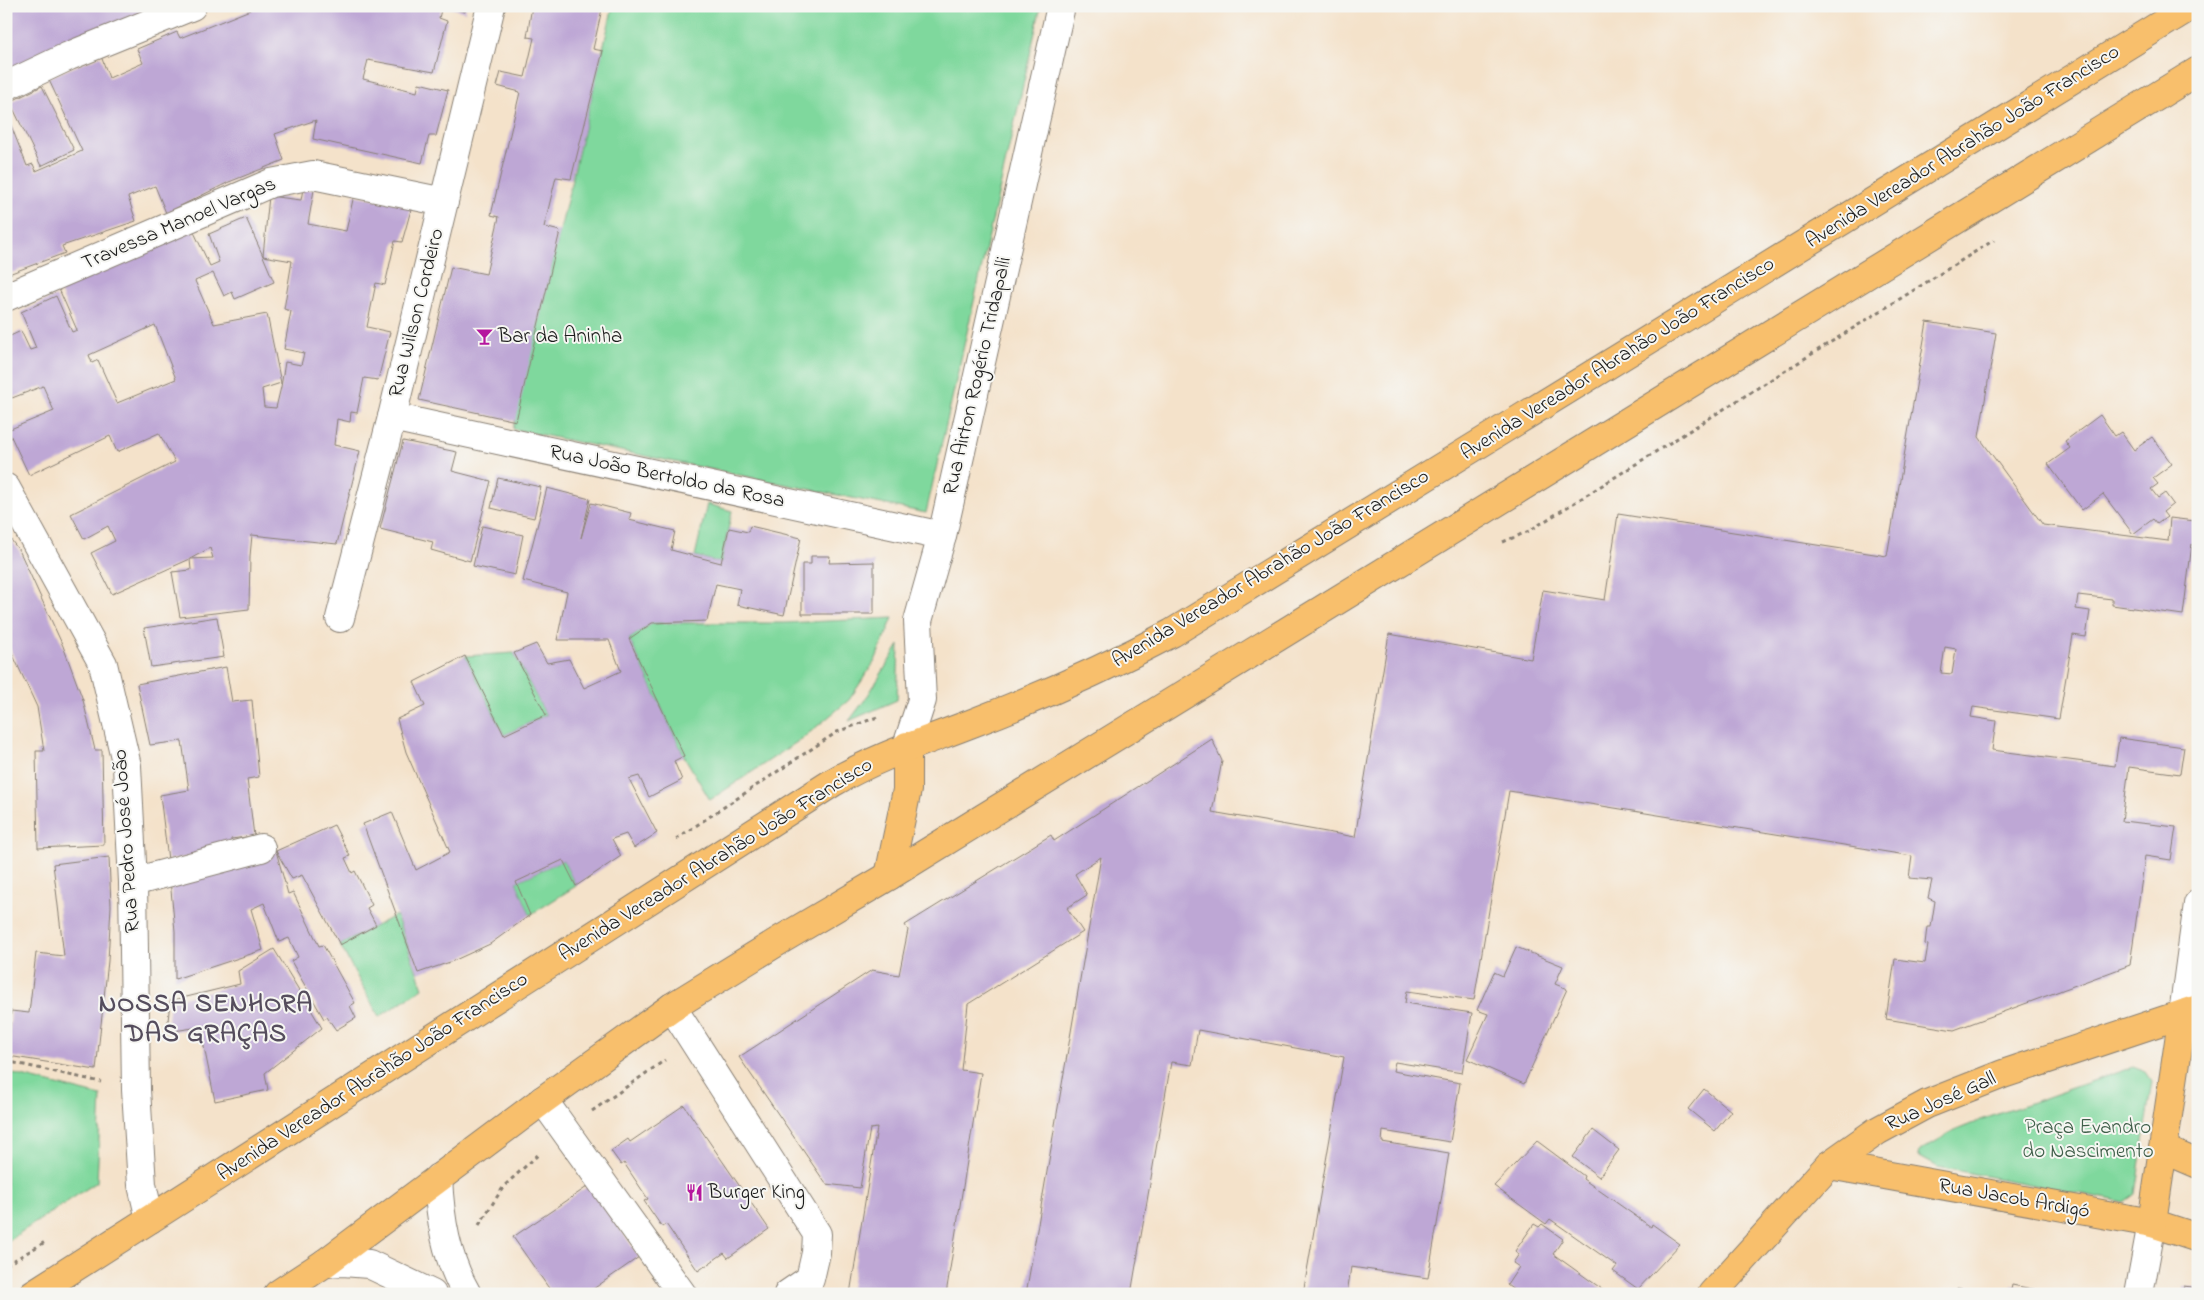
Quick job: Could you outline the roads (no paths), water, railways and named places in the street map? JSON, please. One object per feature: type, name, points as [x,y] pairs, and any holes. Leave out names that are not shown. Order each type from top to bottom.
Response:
[{"type":"main road","name":"Avenida Vereador Abrahão João Francisco","points":[[34,1294],[832,783],[863,765],[907,746],[974,723],[1114,664],[1172,633],[2191,6]]},
{"type":"main road","points":[[278,1294],[325,1264],[543,1100],[672,1007],[889,876],[2198,71]]},
{"type":"main road","points":[[889,876],[907,790],[907,746]]},
{"type":"main road","points":[[2152,1223],[2190,1012]]},
{"type":"main road","name":"Rua José Gall","points":[[1712,1294],[1829,1165],[1877,1131],[1927,1104],[2003,1074],[2190,1012]]},
{"type":"main road","points":[[2164,1149],[2198,1164]]},
{"type":"main road","name":"Rua Jacob Ardigó","points":[[1829,1165],[2152,1223],[2198,1238]]},
{"type":"street","points":[[6,86],[69,56],[192,6]]},
{"type":"street","name":"Rua Wilson Cordeiro","points":[[340,618],[392,417],[491,6]]},
{"type":"street","name":"Rua Airton Rogério Tridapalli","points":[[907,746],[922,700],[918,621],[942,536],[1061,6]]},
{"type":"street","name":"Travessa Manoel Vargas","points":[[6,297],[271,183],[313,175],[444,202]]},
{"type":"street","name":"Rua João Bertoldo da Rosa","points":[[392,417],[942,536]]},
{"type":"street","name":"Rua Pedro José João","points":[[6,488],[103,664],[127,766],[134,882],[136,1090],[142,1185],[150,1219]]},
{"type":"street","points":[[134,882],[261,848]]},
{"type":"street","points":[[2190,1012],[2198,904]]},
{"type":"street","points":[[672,1007],[817,1234],[816,1253],[810,1279],[788,1294]]},
{"type":"street","points":[[543,1100],[682,1294]]},
{"type":"street","points":[[438,1178],[440,1210],[447,1247],[456,1275],[467,1294]]},
{"type":"street","points":[[2139,1294],[2152,1223]]},
{"type":"street","points":[[325,1264],[343,1262],[369,1264],[432,1294]]},
{"type":"place","name":"Bar da Aninha","points":[[484,337]]},
{"type":"place","name":"Burger King","points":[[694,1193]]},
{"type":"district","name":"NOSSA SENHORA DAS GRAÇAS","points":[[206,1020]]},
{"type":"park label","name":"Praça Evandro do Nascimento","points":[[2088,1140]]}]
